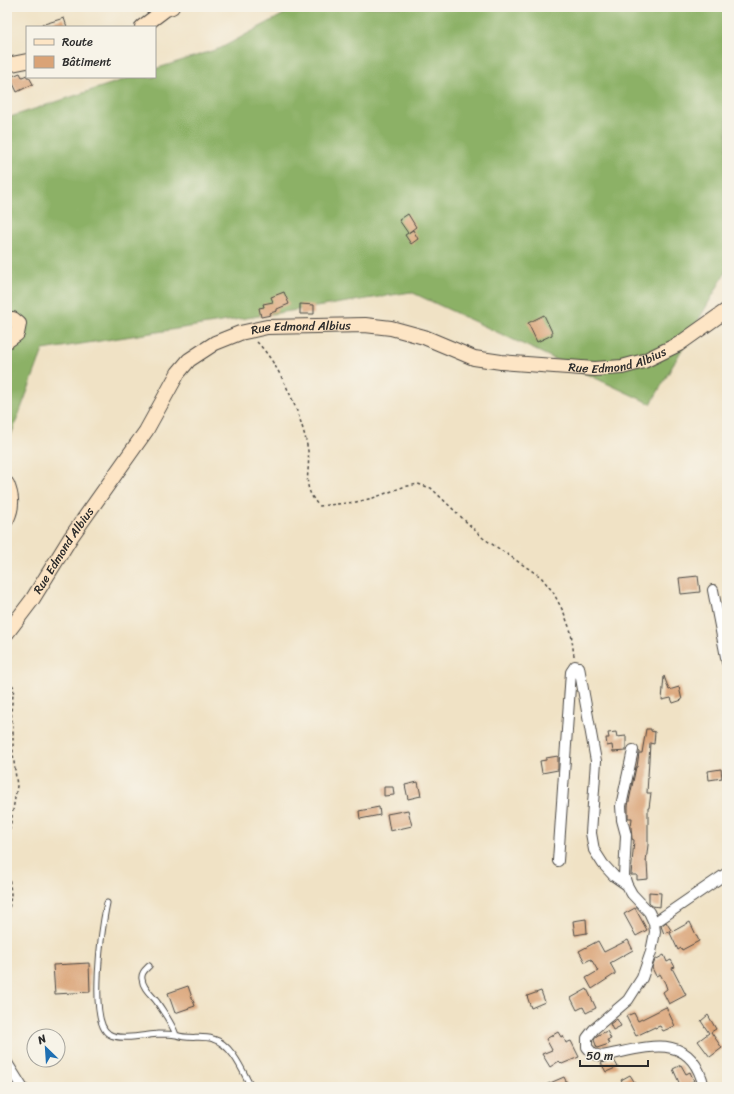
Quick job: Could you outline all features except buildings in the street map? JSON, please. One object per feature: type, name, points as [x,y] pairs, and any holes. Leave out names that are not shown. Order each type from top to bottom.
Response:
[{"type":"main road","points":[[143,26],[166,9],[172,7]]},
{"type":"main road","points":[[7,65],[26,61]]},
{"type":"main road","name":"Rue Edmond Albius","points":[[7,633],[32,600],[71,537],[146,431],[178,373],[189,360],[216,343],[240,333],[267,328],[365,326],[391,328],[424,337],[474,358],[501,362],[594,369],[622,367],[644,361],[679,344],[727,310]]},
{"type":"main road","points":[[7,320],[13,319],[19,324],[17,334],[7,341]]},
{"type":"main road","points":[[7,484],[12,499],[10,513],[7,519]]},
{"type":"street","points":[[713,590],[727,662]]},
{"type":"street","points":[[558,861],[572,672],[577,667]]},
{"type":"street","points":[[577,667],[596,761],[591,833],[594,850],[603,864],[614,876],[627,885]]},
{"type":"street","points":[[633,750],[621,806],[622,820],[626,835],[624,876],[632,894],[649,912],[654,923],[655,932],[651,952],[642,978],[628,1000],[594,1029],[587,1038],[587,1047],[593,1054],[602,1056],[660,1046],[678,1049],[692,1059],[701,1075],[704,1087]]},
{"type":"street","points":[[654,923],[727,873]]},
{"type":"street","points":[[7,1063],[22,1087]]},
{"type":"lane","points":[[107,903],[98,970],[99,1009],[102,1027],[110,1035],[115,1036],[126,1037],[160,1034],[176,1035],[188,1038],[214,1039],[222,1043],[228,1049],[237,1061],[251,1087]]},
{"type":"lane","points":[[149,966],[142,975],[144,985],[173,1027],[176,1035]]},
{"type":"path","points":[[240,333],[254,339],[262,347],[282,377],[293,402],[308,452],[307,487],[319,506],[356,502],[373,498],[403,487],[418,484],[431,488],[482,538],[541,577],[553,592],[564,613],[570,632],[577,667]]},
{"type":"path","points":[[7,682],[14,688],[11,711],[13,728],[13,754],[17,786],[8,840],[8,866],[11,894],[7,926]]},
{"type":"green space","points":[[297,7],[727,7],[727,270],[651,404],[411,292],[43,350],[7,446],[7,118],[129,78],[156,78],[156,69],[221,48]]}]
